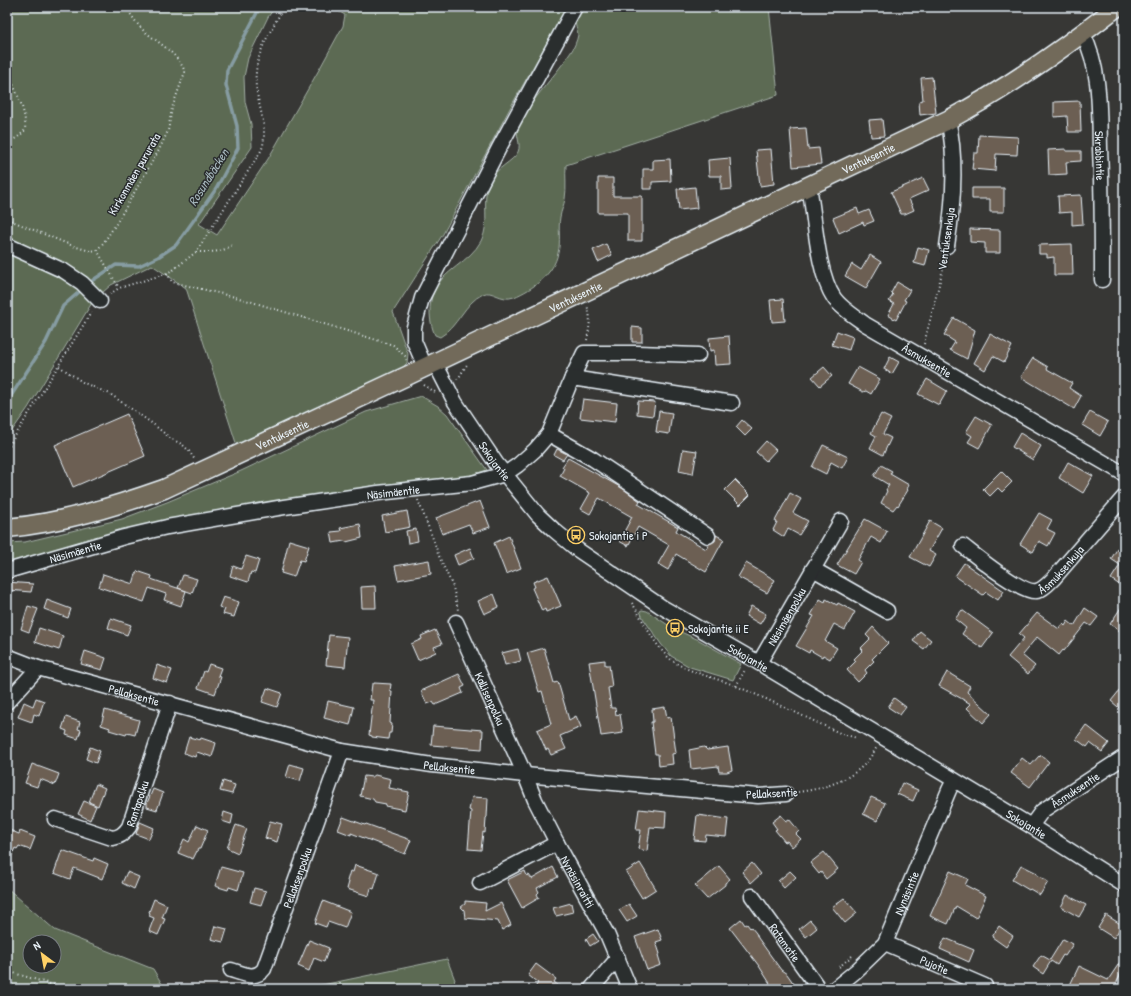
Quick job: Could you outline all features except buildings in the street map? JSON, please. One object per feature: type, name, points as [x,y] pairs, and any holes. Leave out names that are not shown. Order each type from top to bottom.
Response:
[{"type":"main road","name":"Ventuksentie","points":[[7,528],[54,521],[131,501],[164,489],[424,368],[948,120],[1016,81],[1083,34],[1117,7]]},
{"type":"street","name":"Sokojantie","points":[[575,7],[499,148],[422,298],[414,327],[414,341],[424,368],[455,402],[476,435],[538,515],[578,550],[662,607],[756,660],[1031,826],[1124,885]]},
{"type":"street","name":"Skrabbintie","points":[[1083,34],[1093,58],[1098,88],[1102,218],[1102,280]]},
{"type":"street","name":"Ventuksenkuja","points":[[947,246],[953,190],[952,144],[948,120]]},
{"type":"street","name":"Åsmuksentie","points":[[810,186],[824,277],[835,299],[865,324],[1124,474]]},
{"type":"street","points":[[7,245],[64,271],[82,283],[100,301]]},
{"type":"street","points":[[584,353],[637,352],[698,355]]},
{"type":"street","name":"Näsimäentie","points":[[7,571],[117,539],[168,527],[378,493],[472,483],[505,474],[535,450],[550,434],[572,378],[584,353]]},
{"type":"street","points":[[572,378],[732,403]]},
{"type":"street","points":[[550,434],[593,459],[708,536]]},
{"type":"street","name":"Åsmuksenkuja","points":[[963,546],[1016,584],[1028,590],[1036,591],[1045,587],[1049,583],[1124,497]]},
{"type":"street","name":"Näsimäenpolku","points":[[756,660],[841,520]]},
{"type":"street","points":[[812,569],[887,611]]},
{"type":"street","name":"Kallisenpolku","points":[[456,622],[525,775]]},
{"type":"street","name":"Pellaksentie","points":[[7,656],[38,668],[342,751],[432,765],[525,775],[758,796],[786,794]]},
{"type":"street","points":[[7,702],[38,668]]},
{"type":"street","name":"Rantapolku","points":[[55,819],[112,838],[120,837],[124,834],[129,827],[170,703]]},
{"type":"street","name":"Pellaksenpolku","points":[[230,970],[253,976],[261,973],[264,969],[342,751]]},
{"type":"street","name":"Åsmuksentie","points":[[1031,826],[1042,811],[1124,757]]},
{"type":"street","name":"Nynäsinraitti","points":[[525,775],[535,800],[557,843],[607,934],[630,989]]},
{"type":"street","name":"Nynäsintie","points":[[834,989],[856,971],[885,943],[954,780]]},
{"type":"street","points":[[480,883],[557,843]]},
{"type":"street","name":"Ratamotie","points":[[752,896],[819,989]]},
{"type":"street","name":"Pujotie","points":[[885,943],[985,986]]},
{"type":"street","points":[[591,989],[618,958]]},
{"type":"path","name":"Kirkonmäen pururata","points":[[97,250],[116,224],[159,150],[168,131],[172,108],[185,72],[182,65],[173,54],[136,22],[126,7]]},
{"type":"path","points":[[7,449],[93,309],[100,301],[119,288],[167,273],[179,266],[196,252],[263,147],[264,122],[256,92],[256,71],[262,49],[284,7]]},
{"type":"path","points":[[7,70],[24,112],[26,122],[25,130],[19,136],[7,141]]},
{"type":"path","points":[[7,219],[78,248],[90,251],[97,250],[119,288]]},
{"type":"path","points":[[196,252],[227,249],[232,245]]},
{"type":"path","name":"Ventuksenkuja","points":[[921,356],[945,263],[947,246]]},
{"type":"path","points":[[167,273],[172,282],[239,298],[393,345],[405,356],[424,368]]},
{"type":"path","points":[[584,353],[590,321],[590,312],[586,303]]},
{"type":"path","points":[[59,366],[84,384],[110,394],[153,424],[170,438],[183,445],[193,456],[200,473]]},
{"type":"path","points":[[416,489],[419,505],[438,554],[453,587],[459,614],[456,622]]},
{"type":"path","points":[[736,686],[756,660]]},
{"type":"path","name":"Pellaksentie","points":[[786,794],[818,789],[846,779],[865,764],[884,738]]},
{"type":"path","points":[[839,967],[855,953]]},
{"type":"path","points":[[7,971],[67,989]]},
{"type":"green space","points":[[7,7],[275,7],[268,17],[248,58],[244,77],[245,102],[251,124],[252,147],[199,224],[217,235],[268,159],[343,26],[345,15],[331,7],[567,7],[510,108],[443,234],[393,312],[408,354],[407,363],[401,369],[237,446],[186,288],[152,265],[111,285],[93,301],[28,408],[7,438]]},
{"type":"green space","points":[[583,7],[769,7],[778,95],[566,165],[566,195],[560,217],[559,248],[556,261],[552,268],[542,280],[528,290],[514,297],[505,298],[486,293],[476,298],[446,333],[440,337],[435,335],[431,325],[430,313],[434,291],[443,278],[470,255],[481,241],[485,227],[486,197],[489,182],[499,169],[516,156],[519,149],[517,133],[519,126],[530,106],[565,61],[573,48],[578,35],[576,26],[577,17]]},
{"type":"green space","points":[[421,396],[438,406],[447,414],[487,470],[469,476],[451,479],[415,482],[7,566],[7,543],[25,542],[122,519],[241,471],[366,412]]},
{"type":"green space","points":[[640,611],[647,611],[674,629],[699,640],[741,664],[733,680],[690,667],[671,656],[643,618]]},
{"type":"green space","points":[[7,888],[55,930],[153,969],[165,989],[7,989]]},
{"type":"green space","points":[[447,959],[455,980],[446,989],[303,989]]},
{"type":"waterway","name":"Rosundbäcken","points":[[93,280],[116,265],[139,266],[158,257],[176,245],[216,189],[238,148],[237,126],[226,85],[227,70],[260,7]]},
{"type":"waterway","name":"Rosundbäcken","points":[[7,402],[46,342],[63,306],[78,293]]},
{"type":"place","name":"Sokojantie i P","points":[[576,535]]},
{"type":"place","name":"Sokojantie ii E","points":[[675,628]]}]
